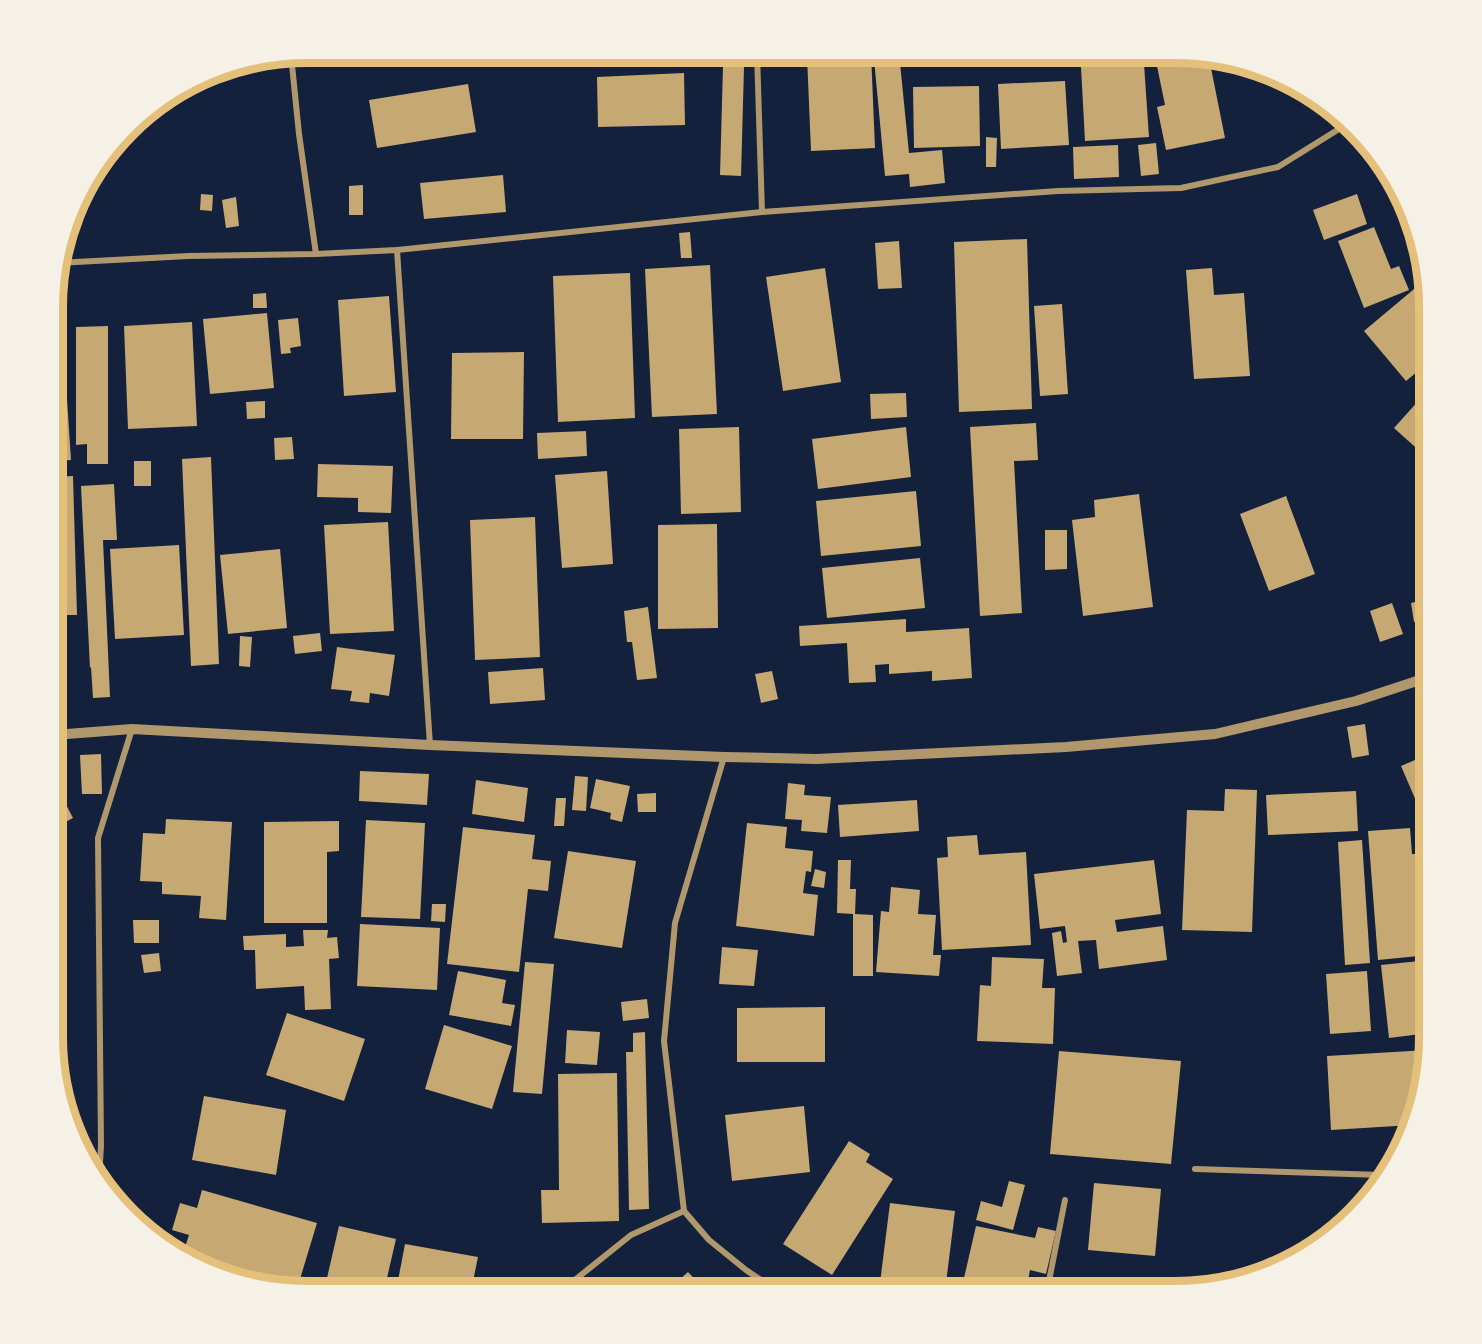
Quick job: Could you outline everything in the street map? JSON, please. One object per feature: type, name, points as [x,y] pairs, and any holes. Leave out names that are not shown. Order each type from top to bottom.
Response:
[{"type":"street","points":[[757,63],[762,212]]},
{"type":"street","points":[[292,64],[316,254]]},
{"type":"street","points":[[67,262],[188,256],[397,250],[762,212],[1058,190],[1181,188],[1278,167],[1341,128]]},
{"type":"street","points":[[397,250],[430,745]]},
{"type":"street","points":[[63,735],[132,729],[430,745],[724,757],[828,758],[1066,747],[1215,734],[1356,701],[1419,680]]},
{"type":"street","points":[[100,1165],[98,838],[132,729]]},
{"type":"street","points":[[724,757],[675,923],[664,1041],[684,1211],[709,1240],[762,1281]]},
{"type":"street","points":[[1195,1170],[1377,1175]]},
{"type":"street","points":[[1049,1281],[1065,1200]]},
{"type":"street","points":[[574,1281],[631,1235],[684,1211]]},
{"type":"building","points":[[807,63],[871,63],[875,148],[811,151]]},
{"type":"building","points":[[874,63],[900,63],[909,153],[942,150],[945,183],[910,187],[909,174],[885,176]]},
{"type":"building","points":[[1171,63],[1211,66],[1225,138],[1166,150],[1157,107],[1165,105],[1157,66]]},
{"type":"building","points":[[1144,64],[1149,137],[1085,141],[1081,67]]},
{"type":"building","points":[[723,66],[744,67],[741,176],[720,175]]},
{"type":"building","points":[[684,73],[685,125],[598,127],[597,77]]},
{"type":"building","points":[[1065,81],[1069,145],[1001,149],[998,84]]},
{"type":"building","points":[[468,84],[476,132],[377,148],[369,100]]},
{"type":"building","points":[[979,86],[980,146],[914,148],[913,87]]},
{"type":"building","points":[[986,137],[997,138],[996,167],[986,167]]},
{"type":"building","points":[[1156,143],[1159,174],[1141,176],[1138,145]]},
{"type":"building","points":[[1118,145],[1119,177],[1074,179],[1073,147]]},
{"type":"building","points":[[503,175],[506,212],[424,219],[420,183]]},
{"type":"building","points":[[363,185],[363,215],[349,215],[349,186]]},
{"type":"building","points":[[201,194],[213,195],[212,211],[200,210]]},
{"type":"building","points":[[1357,194],[1367,224],[1324,240],[1313,210]]},
{"type":"building","points":[[236,197],[239,226],[226,228],[222,200]]},
{"type":"building","points":[[1374,227],[1391,269],[1399,266],[1409,290],[1364,308],[1338,241]]},
{"type":"building","points":[[690,232],[692,258],[681,258],[679,233]]},
{"type":"building","points":[[1027,239],[1032,409],[959,412],[954,242]]},
{"type":"building","points":[[899,241],[902,288],[878,289],[875,243]]},
{"type":"building","points":[[710,265],[717,414],[652,417],[645,269]]},
{"type":"building","points":[[825,268],[841,382],[783,391],[766,277]]},
{"type":"building","points":[[1212,268],[1214,295],[1244,293],[1250,376],[1194,379],[1186,270]]},
{"type":"building","points":[[630,273],[635,418],[558,422],[553,276]]},
{"type":"building","points":[[1418,286],[1419,370],[1406,381],[1364,331]]},
{"type":"building","points":[[266,293],[267,308],[253,308],[253,294]]},
{"type":"building","points":[[389,296],[396,392],[344,396],[338,300]]},
{"type":"building","points":[[1062,304],[1068,394],[1040,396],[1034,306]]},
{"type":"building","points":[[267,313],[274,388],[210,394],[203,319]]},
{"type":"building","points":[[298,318],[301,346],[290,348],[291,353],[281,354],[278,320]]},
{"type":"building","points":[[192,322],[197,426],[128,429],[124,326]]},
{"type":"building","points":[[108,326],[108,464],[87,464],[87,444],[76,445],[76,327]]},
{"type":"building","points":[[63,338],[71,460],[63,461]]},
{"type":"building","points":[[524,352],[523,439],[451,439],[452,353]]},
{"type":"building","points":[[906,393],[907,417],[871,419],[870,394]]},
{"type":"building","points":[[1419,400],[1419,450],[1394,428]]},
{"type":"building","points":[[265,401],[265,418],[247,419],[246,402]]},
{"type":"building","points":[[1036,423],[1038,460],[1014,461],[1022,613],[980,616],[970,427]]},
{"type":"building","points":[[739,427],[741,512],[681,514],[679,429]]},
{"type":"building","points":[[906,427],[911,477],[818,489],[812,439]]},
{"type":"building","points":[[586,431],[587,456],[538,459],[537,433]]},
{"type":"building","points":[[292,437],[294,459],[275,460],[274,438]]},
{"type":"building","points":[[211,457],[219,664],[191,666],[182,459]]},
{"type":"building","points":[[134,461],[151,461],[151,486],[134,486]]},
{"type":"building","points":[[318,464],[393,466],[391,513],[358,512],[358,498],[317,497]]},
{"type":"building","points":[[607,471],[613,564],[562,568],[555,475]]},
{"type":"building","points":[[73,476],[77,615],[63,615],[63,477]]},
{"type":"building","points":[[114,484],[117,540],[103,540],[110,697],[93,698],[81,486]]},
{"type":"building","points":[[916,491],[921,546],[821,556],[816,501]]},
{"type":"building","points":[[1139,494],[1153,607],[1083,616],[1072,520],[1095,517],[1094,500]]},
{"type":"building","points":[[1286,496],[1315,574],[1269,591],[1240,514]]},
{"type":"building","points":[[535,517],[540,657],[475,660],[470,520]]},
{"type":"building","points":[[388,522],[394,631],[330,634],[324,525]]},
{"type":"building","points":[[717,524],[718,628],[658,629],[658,525]]},
{"type":"building","points":[[1045,530],[1067,530],[1067,569],[1045,570]]},
{"type":"building","points":[[179,545],[184,635],[115,639],[110,549]]},
{"type":"building","points":[[280,549],[287,628],[228,634],[220,555]]},
{"type":"building","points":[[920,558],[925,608],[827,618],[822,568]]},
{"type":"building","points":[[1419,601],[1419,621],[1414,622],[1411,603]]},
{"type":"building","points":[[1392,603],[1403,634],[1380,642],[1370,611]]},
{"type":"building","points":[[648,607],[657,678],[637,680],[632,642],[627,642],[624,611]]},
{"type":"building","points":[[906,619],[906,632],[969,628],[972,678],[932,681],[932,671],[889,674],[889,664],[875,665],[876,682],[849,683],[847,643],[800,646],[799,626]]},
{"type":"building","points":[[320,633],[322,651],[295,654],[293,636]]},
{"type":"building","points":[[240,636],[252,637],[250,667],[239,666]]},
{"type":"building","points":[[337,647],[395,655],[389,696],[370,693],[369,703],[350,701],[352,691],[331,689]]},
{"type":"building","points":[[543,668],[545,700],[490,704],[488,672]]},
{"type":"building","points":[[772,671],[778,699],[761,703],[755,674]]},
{"type":"building","points":[[1365,724],[1369,755],[1352,758],[1347,727]]},
{"type":"building","points":[[101,754],[102,794],[82,794],[80,755]]},
{"type":"building","points":[[1419,758],[1419,808],[1401,766]]},
{"type":"building","points":[[360,771],[429,774],[427,805],[359,801]]},
{"type":"building","points":[[575,776],[588,777],[586,811],[572,810]]},
{"type":"building","points":[[596,779],[630,786],[622,822],[610,819],[611,813],[590,808]]},
{"type":"building","points":[[476,780],[528,788],[524,822],[472,814]]},
{"type":"building","points":[[788,783],[805,785],[804,795],[831,797],[827,833],[801,831],[802,820],[785,819]]},
{"type":"building","points":[[1225,789],[1257,790],[1252,932],[1182,930],[1187,810],[1224,811]]},
{"type":"building","points":[[1356,791],[1358,831],[1268,835],[1266,795]]},
{"type":"building","points":[[656,793],[656,812],[638,812],[637,794]]},
{"type":"building","points":[[556,798],[566,798],[564,826],[554,826]]},
{"type":"building","points":[[63,799],[73,818],[63,823]]},
{"type":"building","points":[[917,800],[919,831],[840,837],[838,805]]},
{"type":"building","points":[[166,819],[232,822],[226,920],[199,918],[201,896],[162,894],[162,882],[140,881],[143,833],[165,834]]},
{"type":"building","points":[[366,820],[425,823],[420,919],[361,917]]},
{"type":"building","points":[[339,821],[339,851],[327,852],[327,923],[264,923],[264,822]]},
{"type":"building","points":[[747,823],[787,827],[785,848],[813,851],[811,872],[806,871],[803,893],[818,895],[814,936],[736,926]]},
{"type":"building","points":[[463,827],[535,835],[532,859],[551,861],[548,891],[528,889],[519,972],[447,964]]},
{"type":"building","points":[[1410,828],[1412,854],[1419,854],[1419,956],[1378,960],[1368,831]]},
{"type":"building","points":[[977,835],[979,855],[1026,852],[1031,945],[942,950],[937,858],[948,857],[947,837]]},
{"type":"building","points":[[1362,840],[1370,963],[1345,965],[1338,842]]},
{"type":"building","points":[[568,851],[636,861],[622,948],[554,938]]},
{"type":"building","points":[[838,860],[851,860],[850,889],[856,889],[855,914],[873,915],[873,976],[853,976],[853,914],[837,913]]},
{"type":"building","points":[[1154,860],[1161,914],[1115,920],[1117,932],[1163,926],[1167,960],[1099,969],[1096,940],[1078,941],[1082,973],[1057,976],[1052,933],[1061,931],[1063,943],[1067,942],[1065,926],[1040,929],[1034,874]]},
{"type":"building","points":[[63,862],[67,862],[65,930],[63,930]]},
{"type":"building","points":[[815,869],[826,872],[824,888],[811,886]]},
{"type":"building","points":[[891,887],[920,890],[918,914],[936,915],[933,955],[941,955],[939,976],[876,972],[881,911],[889,912]]},
{"type":"building","points":[[432,904],[446,904],[445,922],[431,921]]},
{"type":"building","points":[[133,920],[159,920],[159,943],[134,943]]},
{"type":"building","points":[[360,924],[440,928],[437,990],[357,986]]},
{"type":"building","points":[[303,930],[328,930],[327,938],[337,937],[339,958],[329,959],[331,1009],[305,1010],[304,986],[256,989],[255,950],[244,950],[243,936],[286,934],[286,947],[304,946]]},
{"type":"building","points":[[722,947],[758,950],[754,986],[719,984]]},
{"type":"building","points":[[159,953],[161,971],[144,973],[141,955]]},
{"type":"building","points":[[992,957],[1044,959],[1042,988],[1055,988],[1053,1044],[977,1041],[980,985],[991,986]]},
{"type":"building","points":[[1419,961],[1419,1034],[1389,1038],[1381,965]]},
{"type":"building","points":[[525,962],[554,964],[542,1094],[513,1092]]},
{"type":"building","points":[[458,971],[506,980],[502,1003],[515,1005],[511,1026],[449,1015]]},
{"type":"building","points":[[1367,971],[1371,1031],[1330,1034],[1326,974]]},
{"type":"building","points":[[647,999],[649,1018],[623,1021],[621,1002]]},
{"type":"building","points":[[825,1007],[825,1062],[737,1062],[737,1008]]},
{"type":"building","points":[[287,1013],[365,1039],[344,1101],[266,1075]]},
{"type":"building","points":[[444,1025],[512,1046],[492,1109],[425,1089]]},
{"type":"building","points":[[567,1030],[600,1032],[597,1065],[565,1063]]},
{"type":"building","points":[[645,1032],[649,1209],[629,1210],[626,1052],[633,1052],[633,1033]]},
{"type":"building","points":[[1059,1051],[1181,1061],[1171,1164],[1050,1154]]},
{"type":"building","points":[[1418,1051],[1411,1100],[1402,1126],[1331,1130],[1327,1056]]},
{"type":"building","points":[[617,1073],[619,1221],[542,1223],[541,1190],[559,1190],[558,1074]]},
{"type":"building","points":[[204,1096],[286,1110],[276,1175],[192,1160]]},
{"type":"building","points":[[804,1106],[810,1172],[732,1181],[725,1115]]},
{"type":"building","points":[[849,1141],[870,1154],[866,1162],[893,1179],[832,1275],[783,1244]]},
{"type":"building","points":[[1009,1181],[1025,1185],[1013,1230],[976,1220],[981,1201],[1002,1207]]},
{"type":"building","points":[[1094,1183],[1161,1189],[1155,1256],[1088,1250]]},
{"type":"building","points":[[202,1190],[317,1223],[300,1281],[244,1273],[213,1262],[185,1248],[189,1235],[172,1230],[180,1203],[197,1208]]},
{"type":"building","points":[[890,1203],[955,1211],[946,1281],[880,1281]]},
{"type":"building","points":[[339,1226],[396,1239],[386,1281],[326,1281]]},
{"type":"building","points":[[976,1226],[1035,1238],[1038,1227],[1056,1231],[1046,1274],[1030,1270],[1028,1281],[963,1281]]},
{"type":"building","points":[[405,1244],[478,1257],[473,1281],[398,1281]]},
{"type":"building","points":[[688,1272],[697,1281],[678,1281]]}]
